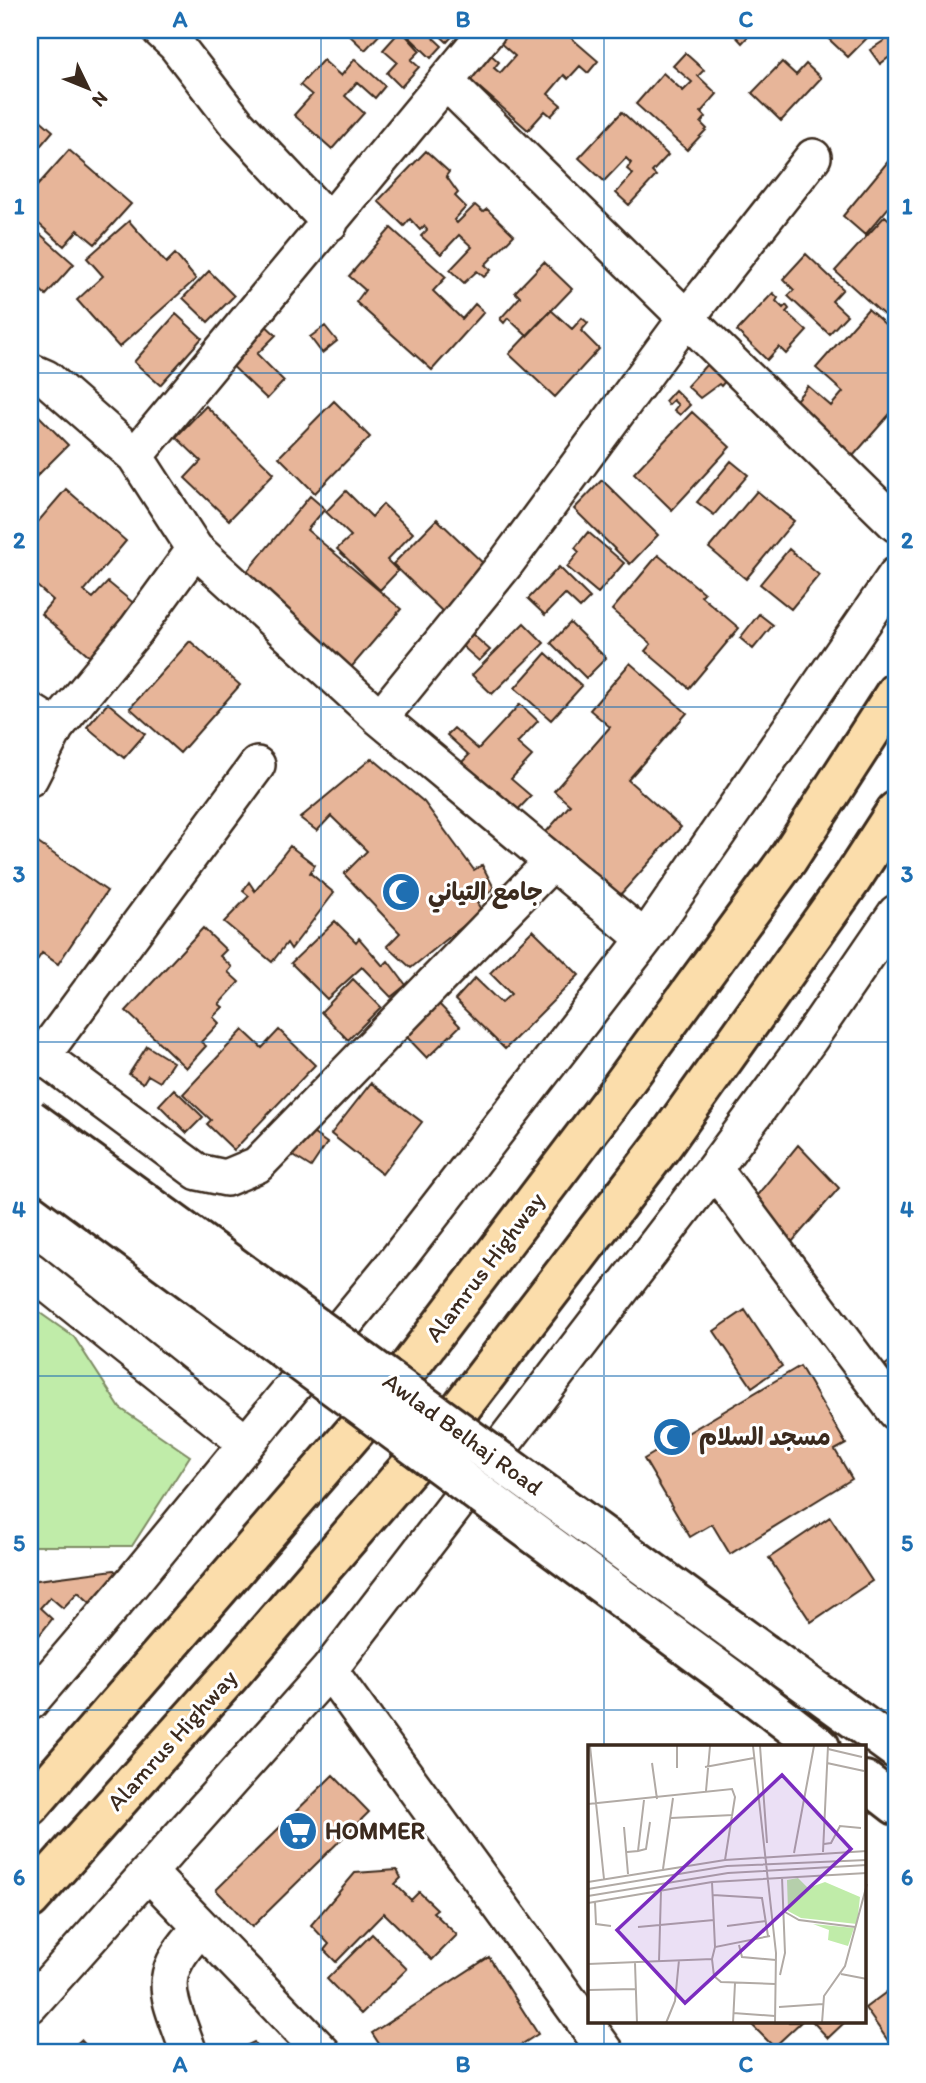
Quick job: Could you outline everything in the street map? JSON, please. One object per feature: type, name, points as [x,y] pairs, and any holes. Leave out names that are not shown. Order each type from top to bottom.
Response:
[{"type":"main road","name":"Alamrus Highway","points":[[30,1806],[401,1378],[608,1105],[788,859],[896,692]]},
{"type":"main road","name":"Alamrus Highway","points":[[30,1899],[230,1675],[463,1405],[664,1143],[852,879],[896,811]]},
{"type":"main road","name":"Awlad Belhaj Road","points":[[30,1119],[896,1749]]},
{"type":"main road","name":"Awlad Belhaj Road","points":[[30,1162],[817,1745]]},
{"type":"main road","points":[[866,1782],[896,1805]]},
{"type":"street","points":[[160,30],[176,45],[237,124],[330,223]]},
{"type":"street","points":[[135,456],[488,30]]},
{"type":"street","points":[[446,82],[685,320],[896,524]]},
{"type":"street","points":[[380,718],[506,563],[685,320],[813,157]]},
{"type":"street","points":[[30,371],[46,378],[135,456],[195,549],[380,718],[645,939]]},
{"type":"street","points":[[30,778],[43,719],[136,630],[195,549]]},
{"type":"street","points":[[30,1702],[397,1260],[645,939],[896,575]]},
{"type":"street","points":[[257,765],[36,1052],[198,1172],[226,1178],[257,1165],[552,862]]},
{"type":"street","points":[[30,2005],[329,1670],[714,1169],[809,1040],[896,913]]},
{"type":"street","points":[[714,1169],[896,1412]]},
{"type":"street","points":[[30,1270],[246,1443]]},
{"type":"street","points":[[329,1670],[607,2053]]},
{"type":"street","points":[[149,1873],[323,2053]]},
{"type":"street","points":[[189,2053],[167,1987],[173,1965],[183,1946],[201,1928]]},
{"type":"green space","points":[[30,1306],[74,1337],[120,1408],[190,1456],[132,1546],[30,1546]]},
{"type":"building","points":[[353,30],[384,30],[365,50],[349,35]]},
{"type":"building","points":[[401,30],[420,51],[411,60],[419,67],[401,87],[387,73],[397,62],[383,50]]},
{"type":"building","points":[[402,30],[425,30],[442,46],[431,58]]},
{"type":"building","points":[[434,30],[458,30],[447,42]]},
{"type":"building","points":[[509,30],[562,30],[598,61],[588,73],[580,66],[568,79],[564,75],[548,94],[561,105],[551,116],[545,111],[528,130],[458,69],[480,45],[499,62],[494,68],[500,73],[515,56],[499,42]]},
{"type":"building","points":[[730,30],[754,30],[742,43]]},
{"type":"building","points":[[819,30],[862,30],[869,36],[848,57]]},
{"type":"building","points":[[894,34],[896,52],[880,64],[870,50]]},
{"type":"building","points":[[685,53],[704,70],[698,76],[717,94],[701,112],[706,117],[701,123],[707,129],[687,150],[636,104],[663,73],[683,91],[692,82],[673,66]]},
{"type":"building","points":[[355,59],[385,86],[375,98],[357,82],[345,96],[364,113],[332,149],[294,115],[312,95],[300,85],[323,60],[341,76]]},
{"type":"building","points":[[782,62],[796,75],[806,64],[821,78],[781,121],[752,93]]},
{"type":"building","points":[[30,111],[53,131],[30,158]]},
{"type":"building","points":[[622,112],[668,155],[652,172],[656,176],[629,205],[616,193],[633,174],[627,169],[631,163],[626,158],[604,181],[579,158]]},
{"type":"building","points":[[69,150],[131,204],[95,244],[78,230],[64,246],[30,216],[30,194]]},
{"type":"building","points":[[426,151],[449,172],[446,176],[458,193],[455,196],[466,207],[454,220],[457,223],[475,205],[483,212],[487,209],[514,235],[485,265],[491,270],[484,277],[477,271],[464,283],[450,270],[472,247],[459,235],[441,254],[421,236],[427,230],[424,226],[420,230],[410,219],[404,226],[378,201]]},
{"type":"building","points":[[895,153],[896,199],[865,235],[843,216]]},
{"type":"building","points":[[885,216],[896,226],[896,326],[835,271]]},
{"type":"building","points":[[129,221],[166,263],[175,254],[196,279],[119,347],[77,300],[103,276],[87,258]]},
{"type":"building","points":[[30,225],[74,264],[46,295],[30,281]]},
{"type":"building","points":[[391,228],[446,277],[433,291],[462,319],[475,304],[484,312],[432,370],[356,302],[365,290],[349,276]]},
{"type":"building","points":[[806,254],[843,289],[832,301],[847,315],[829,334],[788,296],[794,290],[783,279]]},
{"type":"building","points":[[544,262],[572,289],[527,336],[508,318],[504,323],[500,319],[520,297],[515,292]]},
{"type":"building","points":[[209,271],[234,296],[208,322],[183,298]]},
{"type":"building","points":[[773,293],[778,298],[776,301],[783,308],[786,305],[789,309],[786,312],[807,331],[786,354],[779,347],[767,360],[737,331]]},
{"type":"building","points":[[868,309],[896,334],[896,407],[853,456],[817,424],[785,413],[808,386],[831,406],[843,392],[816,368]]},
{"type":"building","points":[[551,310],[572,329],[582,318],[588,323],[581,331],[599,349],[555,397],[509,354]]},
{"type":"building","points":[[176,314],[202,338],[160,385],[134,362]]},
{"type":"building","points":[[262,322],[276,335],[257,354],[284,381],[267,399],[225,359]]},
{"type":"building","points":[[325,326],[337,341],[322,353],[310,337]]},
{"type":"building","points":[[708,363],[727,379],[721,386],[719,384],[700,398],[687,386]]},
{"type":"building","points":[[675,390],[690,405],[680,415],[674,410],[678,405],[673,400],[668,405],[665,401]]},
{"type":"building","points":[[334,401],[370,437],[315,493],[279,457]]},
{"type":"building","points":[[206,406],[274,473],[229,520],[185,478],[201,461],[176,437]]},
{"type":"building","points":[[30,407],[68,445],[35,478],[30,473]]},
{"type":"building","points":[[692,412],[730,447],[672,510],[634,473]]},
{"type":"building","points":[[731,461],[748,475],[714,515],[697,502]]},
{"type":"building","points":[[602,480],[658,535],[630,564],[574,509]]},
{"type":"building","points":[[66,489],[126,541],[84,591],[93,598],[108,582],[137,606],[92,658],[41,614],[53,600],[30,580],[30,531]]},
{"type":"building","points":[[346,491],[372,517],[383,504],[413,533],[387,560],[398,571],[380,590],[337,549],[351,536],[326,512]]},
{"type":"building","points":[[757,491],[794,521],[746,579],[709,548]]},
{"type":"building","points":[[310,496],[325,509],[307,530],[401,609],[342,678],[240,580]]},
{"type":"building","points":[[437,519],[487,567],[443,612],[393,564]]},
{"type":"building","points":[[588,532],[624,563],[598,593],[567,567],[579,552],[575,548]]},
{"type":"building","points":[[789,549],[819,575],[791,609],[760,584]]},
{"type":"building","points":[[658,555],[704,593],[701,596],[739,628],[689,688],[645,651],[651,644],[612,610]]},
{"type":"building","points":[[559,567],[590,598],[580,608],[565,594],[545,615],[528,599]]},
{"type":"building","points":[[759,614],[773,625],[753,649],[740,638]]},
{"type":"building","points":[[524,623],[544,643],[492,694],[472,675]]},
{"type":"building","points":[[570,623],[606,658],[586,678],[551,643]]},
{"type":"building","points":[[472,634],[490,650],[479,661],[461,645]]},
{"type":"building","points":[[190,641],[240,685],[180,753],[130,708]]},
{"type":"building","points":[[546,653],[582,686],[551,720],[515,688]]},
{"type":"building","points":[[630,663],[687,713],[628,780],[681,827],[619,896],[546,832],[570,805],[554,791],[610,727],[590,710]]},
{"type":"building","points":[[108,703],[145,734],[124,758],[87,727]]},
{"type":"building","points":[[520,704],[538,721],[517,743],[532,756],[511,779],[531,796],[507,821],[452,772],[469,755],[447,735],[454,728],[478,749]]},
{"type":"building","points":[[372,758],[424,802],[474,870],[482,865],[494,888],[477,903],[482,911],[411,968],[387,946],[400,933],[344,874],[367,851],[331,816],[317,831],[300,818]]},
{"type":"building","points":[[38,843],[107,891],[58,964],[42,953],[30,971],[30,855]]},
{"type":"building","points":[[290,846],[315,865],[310,873],[334,893],[291,949],[287,943],[272,962],[224,922],[249,896],[243,891],[249,882],[255,891]]},
{"type":"building","points":[[335,921],[356,942],[359,938],[383,966],[388,961],[406,985],[391,997],[362,967],[327,999],[291,963]]},
{"type":"building","points":[[203,928],[226,950],[220,956],[232,967],[228,972],[239,982],[219,1004],[223,1007],[213,1017],[219,1023],[201,1042],[206,1046],[186,1068],[126,1011]]},
{"type":"building","points":[[533,930],[579,975],[505,1049],[455,1000],[475,978],[501,1003],[511,994],[490,973]]},
{"type":"building","points":[[353,979],[381,1007],[348,1040],[321,1012]]},
{"type":"building","points":[[436,1001],[460,1026],[427,1058],[403,1033]]},
{"type":"building","points":[[243,1030],[262,1048],[279,1030],[315,1065],[234,1150],[207,1124],[211,1120],[183,1094]]},
{"type":"building","points":[[147,1046],[173,1062],[160,1082],[148,1075],[143,1083],[129,1074]]},
{"type":"building","points":[[371,1083],[422,1122],[382,1174],[331,1134]]},
{"type":"building","points":[[174,1089],[203,1117],[187,1133],[159,1105]]},
{"type":"building","points":[[301,1125],[327,1143],[311,1167],[284,1150]]},
{"type":"building","points":[[798,1145],[839,1188],[792,1242],[754,1199]]},
{"type":"building","points":[[745,1310],[782,1366],[752,1387],[714,1331]]},
{"type":"building","points":[[896,1357],[896,1382],[884,1366]]},
{"type":"building","points":[[800,1366],[846,1444],[835,1450],[852,1479],[730,1554],[712,1524],[690,1537],[644,1459]]},
{"type":"building","points":[[830,1517],[872,1581],[811,1622],[769,1558]]},
{"type":"building","points":[[114,1570],[121,1578],[94,1606],[78,1592],[63,1608],[50,1597],[40,1608],[52,1619],[37,1638],[30,1632],[30,1581]]},
{"type":"building","points":[[333,1775],[369,1812],[252,1927],[216,1890]]},
{"type":"building","points":[[397,1870],[401,1878],[395,1884],[411,1900],[419,1892],[437,1909],[433,1912],[457,1935],[432,1960],[384,1913],[336,1962],[324,1950],[329,1944],[311,1925],[355,1873]]},
{"type":"building","points":[[372,1934],[407,1969],[361,2014],[327,1979]]},
{"type":"building","points":[[489,1957],[538,2034],[508,2053],[385,2053],[372,2033]]},
{"type":"building","points":[[896,1985],[896,2052],[866,2009]]},
{"type":"building","points":[[751,2024],[799,2024],[774,2047]]},
{"type":"building","points":[[815,2024],[843,2024],[828,2038]]},
{"type":"building","points":[[81,2040],[93,2053],[66,2053]]},
{"type":"building","points":[[254,2042],[260,2053],[231,2053]]},
{"type":"place","name":"جامع التياني","points":[[401,892]]},
{"type":"place","name":"مسجد السلام","points":[[672,1437]]},
{"type":"place","name":"HOMMER","points":[[298,1831]]}]
